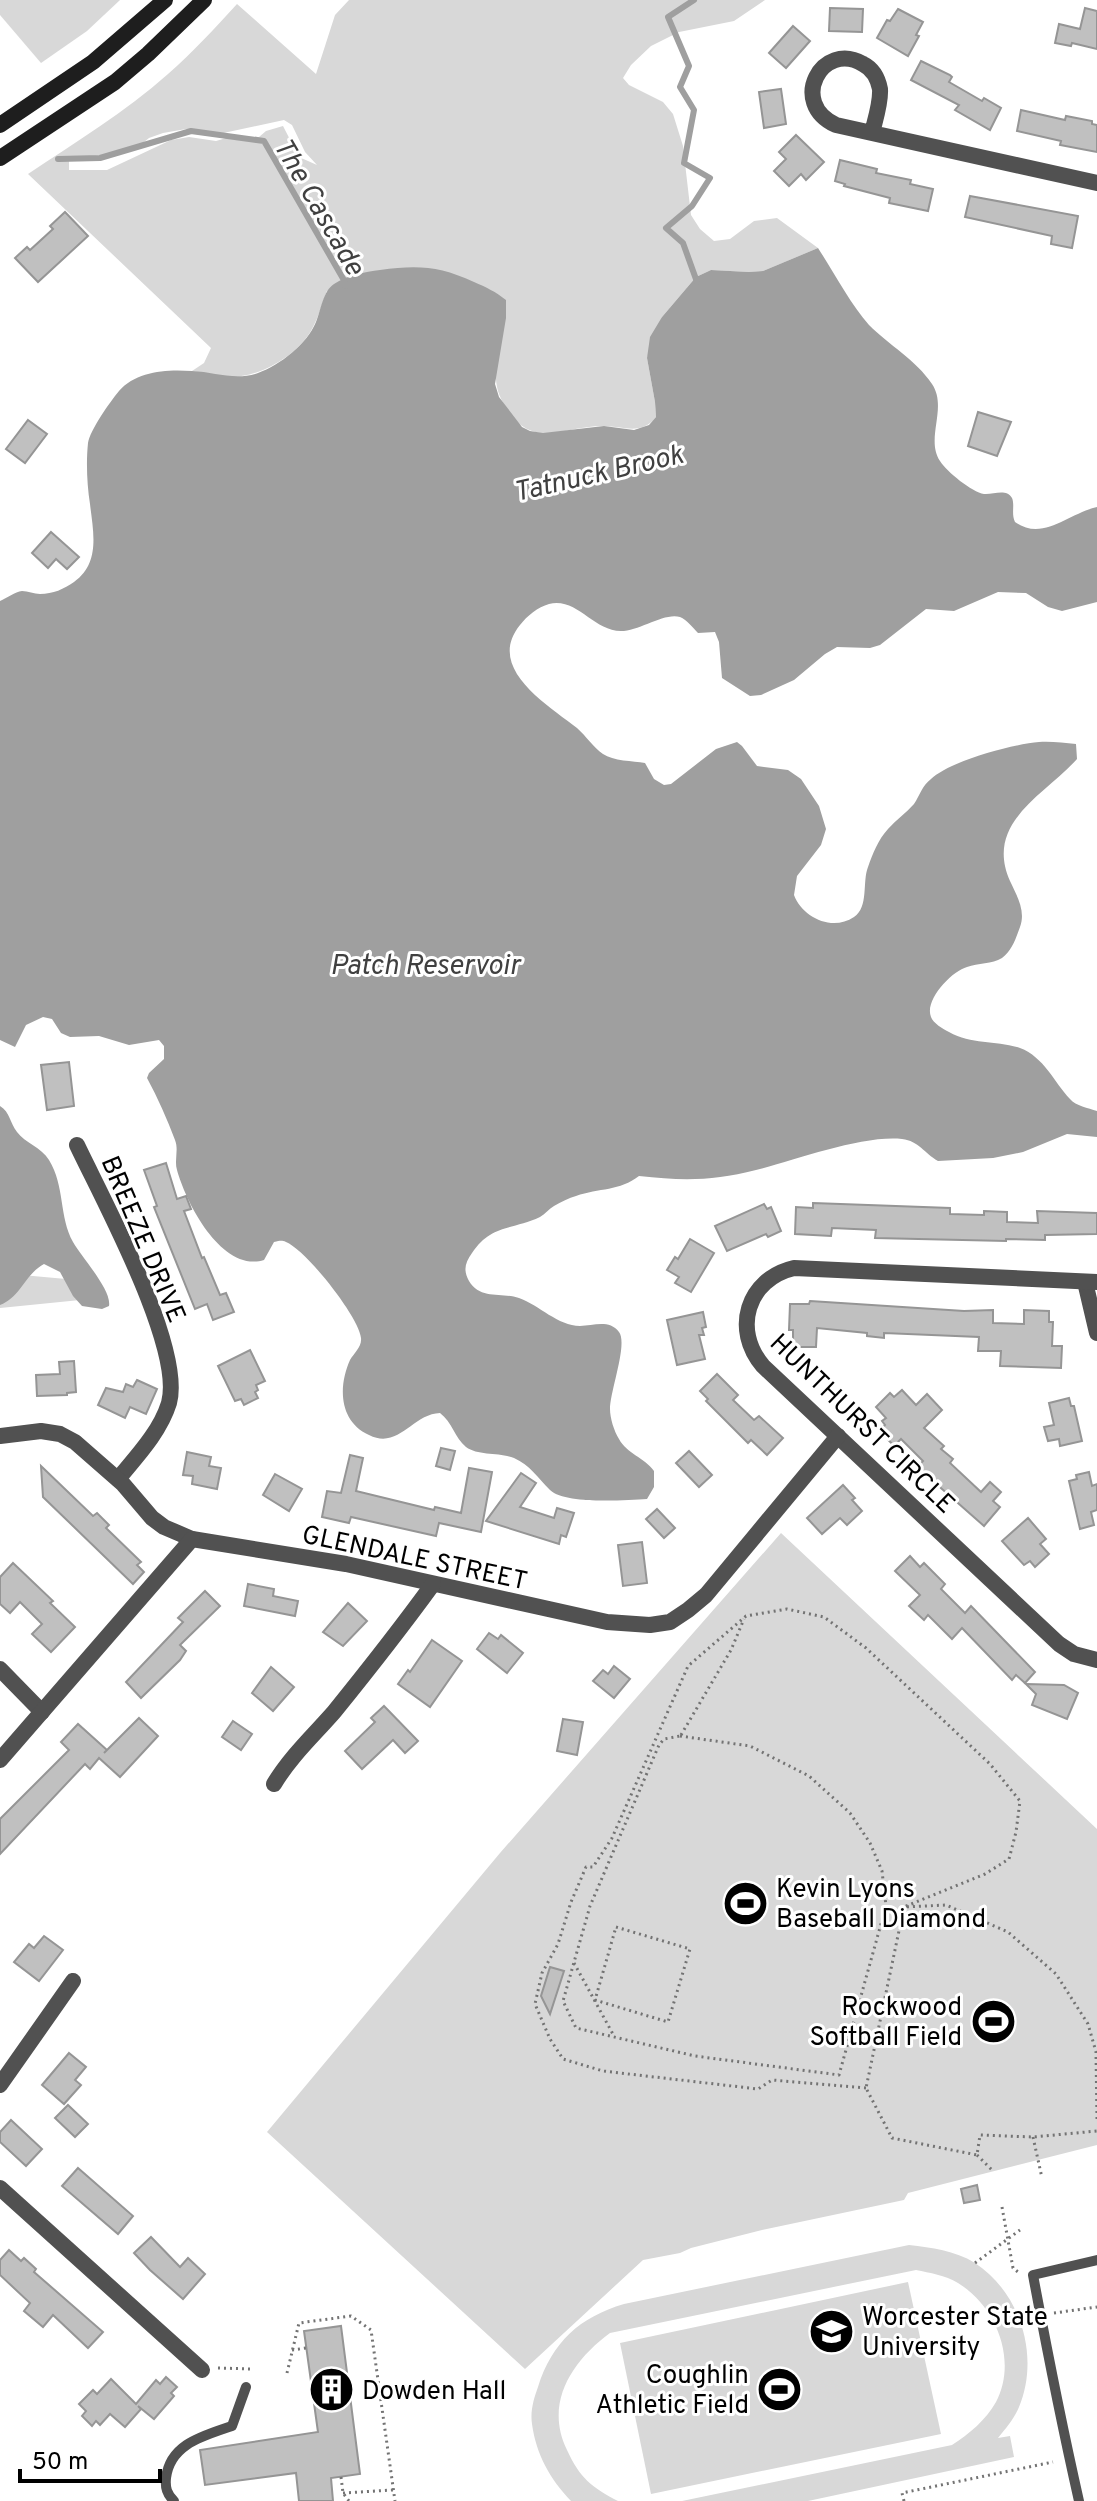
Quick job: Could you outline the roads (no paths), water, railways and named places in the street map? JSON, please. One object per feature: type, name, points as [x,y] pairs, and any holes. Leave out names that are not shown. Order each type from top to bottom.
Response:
[{"type":"main road","points":[[0,125],[93,62],[165,0]]},
{"type":"main road","points":[[0,158],[115,82],[204,0]]},
{"type":"street","points":[[872,133],[880,95],[878,80],[856,60],[841,59],[827,64],[816,75],[812,90],[818,112],[836,125],[872,133],[1097,183]]},
{"type":"street","name":"BREEZE DRIVE","points":[[77,1145],[153,1308],[169,1364],[169,1401],[159,1426],[118,1479]]},
{"type":"street","name":"HUNTHURST CIRCLE","points":[[1097,1333],[1091,1282],[804,1268],[784,1271],[760,1287],[750,1304],[746,1323],[748,1342],[763,1366],[1059,1644],[1074,1654],[1097,1660]]},
{"type":"street","name":"GLENDALE STREET","points":[[0,1436],[41,1431],[60,1434],[75,1442],[118,1479],[152,1518],[192,1539],[346,1564],[607,1622],[650,1625],[670,1622],[706,1595],[838,1436]]},
{"type":"street","points":[[0,1760],[192,1539]]},
{"type":"street","points":[[274,1784],[300,1746],[329,1717],[385,1650],[433,1584]]},
{"type":"street","points":[[0,1669],[42,1712]]},
{"type":"street","points":[[0,2085],[73,1981]]},
{"type":"street","points":[[0,2188],[202,2370]]},
{"type":"lane","points":[[1079,2501],[1045,2346],[1042,2315],[1027,2274],[1097,2260]]},
{"type":"lane","points":[[174,2501],[165,2488],[168,2464],[181,2448],[201,2436],[232,2426],[246,2387]]},
{"type":"water","name":"Patch Reservoir","points":[[818,248],[869,325],[910,360],[932,384],[938,403],[936,452],[948,471],[979,492],[1009,495],[1013,501],[1015,522],[1025,527],[1046,528],[1097,507],[1097,602],[1062,611],[1048,607],[1026,593],[998,592],[954,611],[926,609],[880,645],[870,648],[837,647],[794,680],[761,695],[750,696],[722,678],[719,642],[715,632],[698,633],[680,617],[674,616],[621,631],[602,626],[568,605],[549,604],[533,612],[520,625],[511,641],[510,656],[524,684],[600,751],[612,758],[645,763],[654,779],[664,785],[671,784],[716,749],[737,742],[757,766],[788,770],[801,779],[819,806],[826,829],[821,845],[797,876],[794,895],[811,916],[827,922],[845,921],[859,913],[866,873],[879,842],[914,804],[925,785],[940,772],[982,754],[1028,743],[1076,744],[1077,759],[1022,811],[1011,826],[1005,842],[1004,860],[1022,915],[1013,944],[1002,958],[967,967],[954,974],[935,995],[930,1010],[936,1024],[958,1036],[1020,1048],[1036,1057],[1073,1101],[1097,1111],[1097,1137],[1067,1134],[1023,1152],[993,1158],[938,1161],[913,1142],[886,1139],[849,1144],[726,1176],[684,1179],[639,1176],[617,1187],[571,1198],[540,1217],[487,1237],[466,1263],[469,1281],[479,1291],[519,1298],[572,1325],[611,1326],[621,1338],[610,1409],[612,1420],[622,1444],[654,1471],[654,1487],[647,1499],[569,1498],[550,1490],[529,1468],[514,1458],[476,1452],[466,1447],[440,1413],[421,1419],[389,1438],[369,1435],[359,1429],[347,1412],[343,1392],[346,1370],[361,1338],[351,1315],[330,1285],[306,1257],[284,1241],[274,1242],[264,1260],[249,1261],[234,1256],[208,1232],[188,1200],[176,1166],[175,1140],[147,1078],[164,1059],[164,1046],[159,1040],[129,1045],[99,1036],[70,1037],[61,1033],[52,1019],[43,1017],[26,1025],[15,1047],[0,1040],[0,601],[22,591],[40,594],[58,591],[74,582],[88,566],[93,536],[88,443],[101,416],[126,384],[143,375],[172,370],[241,376],[258,373],[284,359],[306,338],[316,322],[327,291],[345,278],[374,271],[417,267],[450,273],[487,288],[506,300],[495,384],[499,397],[522,427],[543,433],[604,426],[634,430],[649,425],[656,417],[647,358],[650,337],[662,317],[696,277],[711,270],[763,271]]},
{"type":"water","points":[[0,1106],[20,1136],[49,1160],[58,1180],[73,1242],[101,1283],[109,1306],[102,1309],[82,1306],[60,1272],[44,1264],[13,1297],[0,1305]]},
{"type":"waterway","name":"Tatnuck Brook","points":[[694,0],[668,17],[689,66],[680,87],[694,110],[684,163],[710,178],[692,206],[666,228],[683,243],[697,282]]},
{"type":"waterway","name":"The Cascade","points":[[58,159],[100,158],[191,131],[264,141],[345,286]]},
{"type":"place","name":"Kevin Lyons Baseball Diamond","points":[[745,1903]]},
{"type":"place","name":"Rockwood Softball Field","points":[[993,2021]]},
{"type":"place","name":"Worcester State University","points":[[831,2331]]},
{"type":"place","name":"Coughlin Athletic Field","points":[[780,2389]]},
{"type":"place","name":"Dowden Hall","points":[[331,2390]]}]
